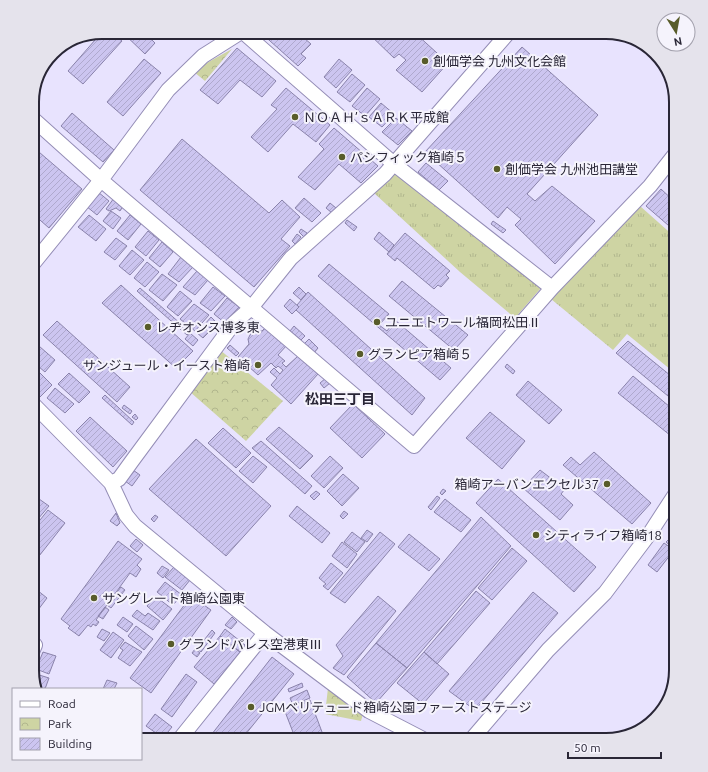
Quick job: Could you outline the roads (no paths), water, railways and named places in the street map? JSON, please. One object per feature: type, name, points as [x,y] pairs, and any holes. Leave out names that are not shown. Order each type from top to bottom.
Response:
[{"type":"street","points":[[39,256],[101,180],[168,90],[203,56],[231,39]]},
{"type":"street","points":[[250,39],[394,164],[552,288]]},
{"type":"street","points":[[112,483],[118,479],[132,461],[234,323],[251,308],[291,258],[394,164],[503,39]]},
{"type":"street","points":[[39,124],[101,180],[414,446],[552,288],[650,186],[669,162]]},
{"type":"street","points":[[39,410],[112,483],[126,515],[135,526],[265,633],[369,711],[411,733]]},
{"type":"street","points":[[477,733],[548,650],[605,594],[650,533],[669,504]]},
{"type":"street","points":[[185,733],[265,633]]},
{"type":"place","name":"創価学会 九州文化会館","points":[[425,61]]},
{"type":"place","name":"ＮＯＡＨ’ｓＡＲＫ平成館","points":[[295,117]]},
{"type":"place","name":"パシフィック箱崎５","points":[[342,157]]},
{"type":"place","name":"創価学会 九州池田講堂","points":[[497,169]]},
{"type":"place","name":"ユニエトワール福岡松田Ⅱ","points":[[377,322]]},
{"type":"place","name":"レヂオンス博多東","points":[[148,327]]},
{"type":"place","name":"グランピア箱崎５","points":[[360,354]]},
{"type":"place","name":"サンジュール・イースト箱崎","points":[[258,365]]},
{"type":"place","name":"箱崎アーバンエクセル37","points":[[607,484]]},
{"type":"place","name":"シティライフ箱崎18","points":[[536,535]]},
{"type":"place","name":"サングレート箱崎公園東","points":[[94,598]]},
{"type":"place","name":"グランドパレス空港東Ⅲ","points":[[171,644]]},
{"type":"place","name":"JGMベリテュード箱崎公園ファーストステージ","points":[[251,707]]},
{"type":"district","name":"松田三丁目","points":[[340,399]]}]
